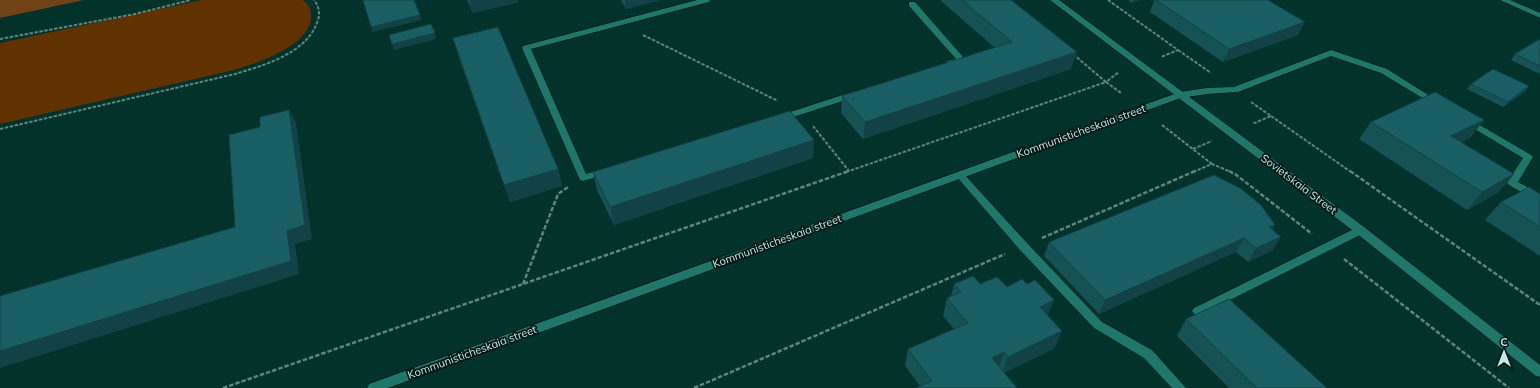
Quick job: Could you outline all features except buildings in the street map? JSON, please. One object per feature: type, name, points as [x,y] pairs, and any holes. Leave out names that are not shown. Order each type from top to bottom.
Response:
[{"type":"street","points":[[614,169],[583,178],[526,48],[706,0]]},
{"type":"street","name":"Sovietskaia Street","points":[[1054,0],[1360,230],[1540,372]]},
{"type":"street","points":[[1504,0],[1540,16]]},
{"type":"street","points":[[912,4],[962,60],[939,67]]},
{"type":"street","name":"Kommunisticheskaia street","points":[[373,388],[1180,95],[1207,91],[1235,90],[1331,53],[1384,71],[1443,106]]},
{"type":"street","points":[[774,120],[864,91]]},
{"type":"street","points":[[1456,114],[1528,157],[1512,183],[1540,199]]},
{"type":"street","points":[[960,175],[1023,246],[1098,325],[1148,354],[1180,388]]},
{"type":"street","points":[[1198,311],[1360,230]]},
{"type":"path","points":[[0,39],[135,14],[192,0]]},
{"type":"path","points":[[0,130],[259,67],[287,54],[299,46],[312,34],[319,22],[320,11],[314,0]]},
{"type":"path","points":[[1108,0],[1216,77]]},
{"type":"path","points":[[610,26],[636,32],[778,101],[806,118],[849,171]]},
{"type":"path","points":[[1159,58],[1178,50]]},
{"type":"path","points":[[1070,53],[1121,93]]},
{"type":"path","points":[[223,388],[1106,82],[1119,72]]},
{"type":"path","points":[[1249,100],[1540,305]]},
{"type":"path","points":[[1252,124],[1271,116]]},
{"type":"path","points":[[1162,125],[1212,164],[1235,174],[1509,388]]},
{"type":"path","points":[[1193,149],[1212,141]]},
{"type":"path","points":[[694,388],[1212,164]]},
{"type":"path","points":[[522,284],[558,194],[583,178]]},
{"type":"shaded area","points":[[0,0],[84,0],[0,18]]},
{"type":"shaded area","points":[[202,0],[303,0],[310,8],[311,19],[301,38],[291,46],[244,67],[0,124],[0,43]]}]
